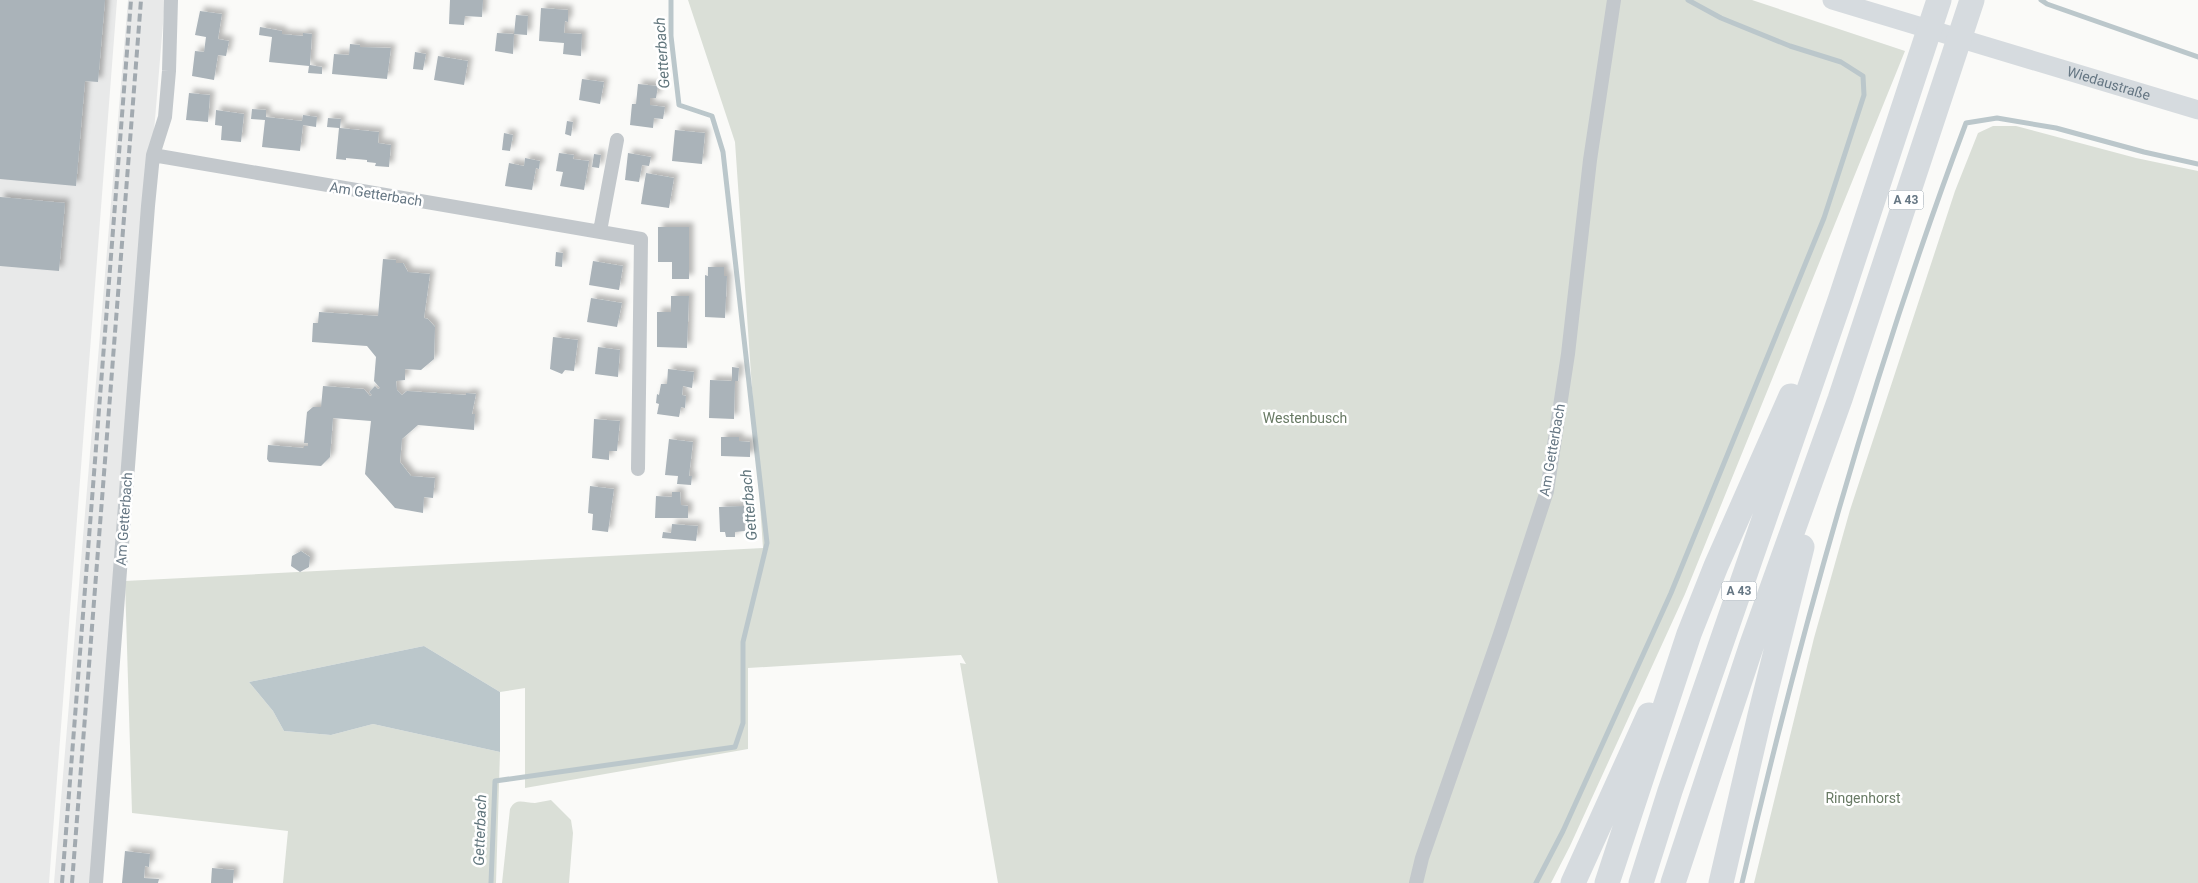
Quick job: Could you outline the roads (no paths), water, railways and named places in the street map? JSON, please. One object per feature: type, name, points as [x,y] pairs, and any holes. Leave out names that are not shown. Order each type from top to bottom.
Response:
[{"type":"highway","name":"A 43","points":[[1641,883],[1670,791],[1840,300],[1939,0]]},
{"type":"highway","name":"A 43","points":[[1673,883],[1752,644],[1840,400],[1972,0]]},
{"type":"highway","points":[[1573,883],[1641,731],[1689,634],[1755,475],[1792,394],[1840,300]]},
{"type":"highway","points":[[1721,883],[1760,715],[1840,400]]},
{"type":"highway","points":[[1607,883],[1689,634]]},
{"type":"main road","name":"Wiedaustraße","points":[[1832,0],[2198,110]]},
{"type":"street","name":"Am Getterbach","points":[[96,883],[153,155],[165,117],[169,71],[171,0]]},
{"type":"street","name":"Am Getterbach","points":[[1416,883],[1422,858],[1500,634],[1546,491],[1568,354],[1590,160],[1614,0]]},
{"type":"street","points":[[600,231],[617,140]]},
{"type":"street","name":"Am Getterbach","points":[[153,155],[641,239],[638,469]]},
{"type":"waterway","name":"Getterbach","points":[[491,883],[495,781],[735,747],[743,723],[743,642],[767,543],[723,152],[712,116],[679,105],[671,36],[671,0]]},
{"type":"waterway","points":[[1536,883],[1563,831],[1671,593],[1824,218],[1864,95],[1863,76],[1841,62],[1790,46],[1721,18],[1688,0]]},
{"type":"waterway","points":[[2041,0],[2047,4],[2198,57]]},
{"type":"waterway","points":[[1742,883],[1789,691],[1842,499],[1900,310],[1966,123],[1997,118],[2056,128],[2144,152],[2198,164]]},
{"type":"railway","points":[[62,883],[131,0]]},
{"type":"railway","points":[[72,883],[141,0]]},
{"type":"park label","name":"Westenbusch","points":[[1305,418]]},
{"type":"park label","name":"Ringenhorst","points":[[1863,798]]}]
